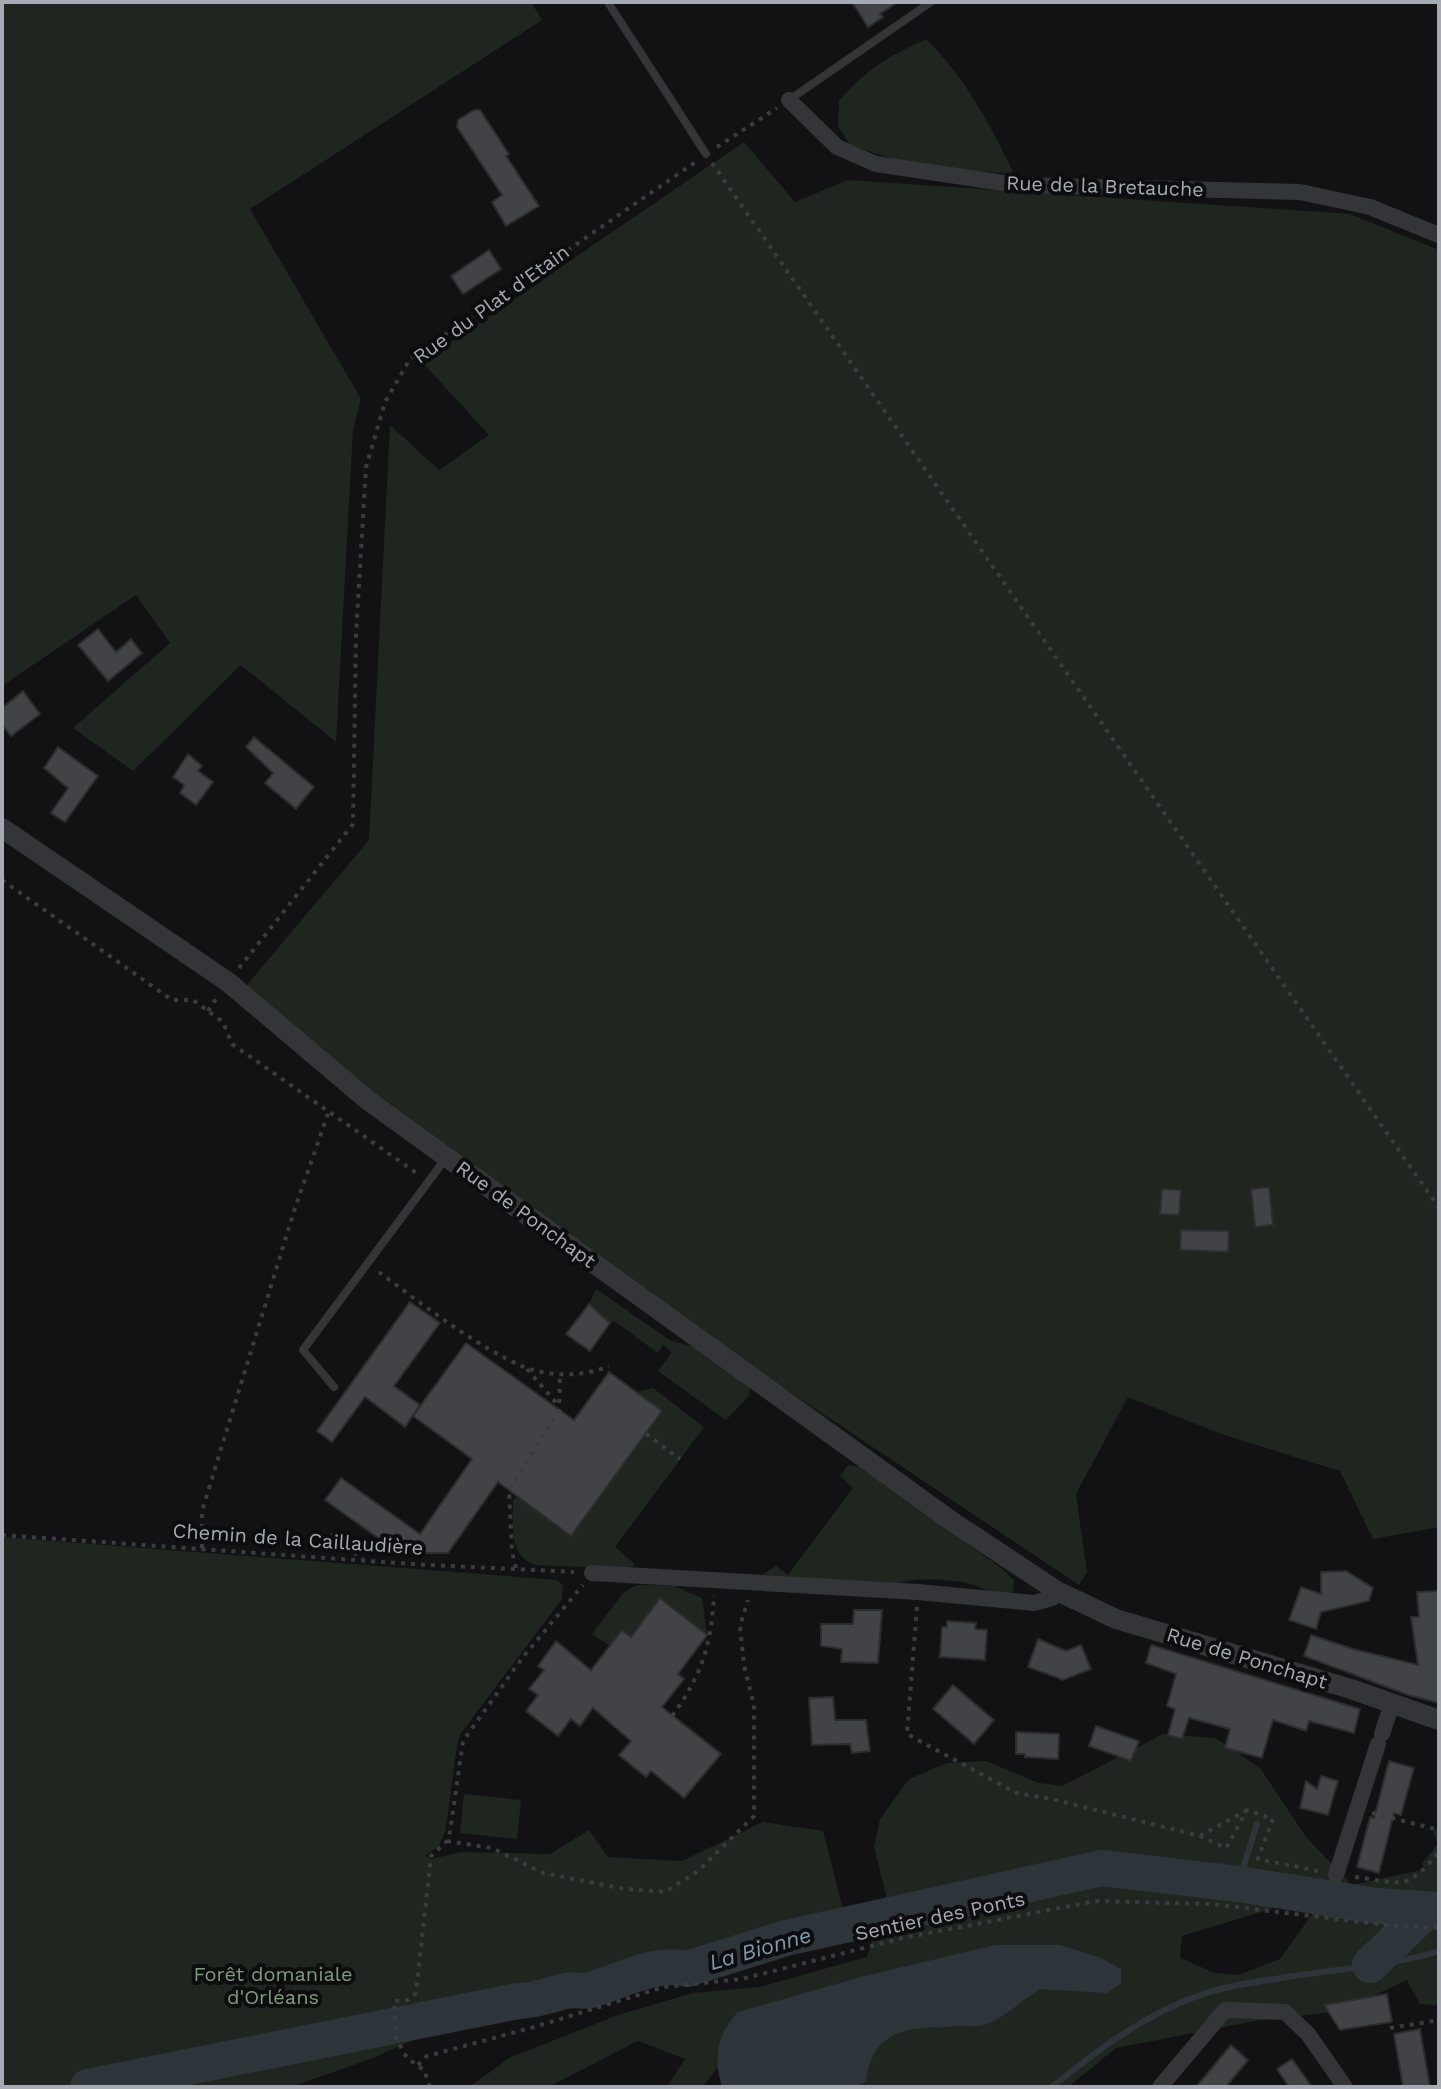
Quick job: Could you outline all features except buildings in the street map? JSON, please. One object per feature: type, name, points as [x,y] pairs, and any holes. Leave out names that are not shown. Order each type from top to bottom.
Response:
[{"type":"street","name":"Rue de la Bretauche","points":[[789,100],[837,147],[876,164],[1017,185],[1300,192],[1370,207],[1439,235]]},
{"type":"street","name":"Rue de Ponchapt","points":[[2,828],[228,982],[370,1102],[953,1522],[1057,1591],[1116,1619],[1439,1720]]},
{"type":"street","points":[[592,1573],[918,1592],[1034,1603],[1052,1598],[1057,1591]]},
{"type":"street","points":[[1336,1875],[1392,1703]]},
{"type":"street","points":[[1160,2087],[1225,2010],[1285,2012],[1308,2034],[1345,2087]]},
{"type":"lane","points":[[789,100],[931,2]]},
{"type":"lane","points":[[609,4],[706,154]]},
{"type":"lane","points":[[334,1387],[303,1350],[446,1157]]},
{"type":"path","name":"Rue du Plat d'Etain","points":[[228,982],[353,824],[356,634],[366,467],[385,402],[410,359],[789,100]]},
{"type":"path","points":[[706,154],[1439,1208]]},
{"type":"path","points":[[2,880],[172,1000],[193,1000],[201,1005],[223,1022],[232,1044],[428,1181]]},
{"type":"path","points":[[202,1548],[202,1511],[294,1211],[329,1111]]},
{"type":"path","points":[[368,1263],[449,1322],[525,1367],[559,1406]]},
{"type":"path","points":[[525,1367],[560,1374],[593,1373],[609,1366]]},
{"type":"path","points":[[516,1568],[512,1552],[509,1490],[559,1406],[560,1374]]},
{"type":"path","points":[[646,1434],[680,1459]]},
{"type":"path","points":[[330,1534],[366,1561]]},
{"type":"path","name":"Chemin de la Caillaudière","points":[[2,1535],[366,1561],[592,1573]]},
{"type":"path","points":[[430,2087],[424,2070],[407,2058],[396,2038],[394,2001],[408,2000],[416,1993],[431,1856],[447,1841],[463,1741],[523,1657],[592,1573]]},
{"type":"path","points":[[672,1716],[693,1688],[703,1664],[710,1640],[715,1581]]},
{"type":"path","points":[[447,1841],[492,1848],[543,1873],[625,1889],[665,1892],[698,1871],[754,1816],[754,1705],[744,1666],[740,1626],[754,1582]]},
{"type":"path","points":[[918,1592],[907,1734],[1016,1793],[1200,1836],[1226,1848],[1247,1810]]},
{"type":"path","points":[[1357,1809],[1439,1830]]},
{"type":"path","points":[[1200,1836],[1247,1810],[1273,1819],[1258,1859],[1336,1875],[1404,1883],[1418,1876],[1439,1852]]},
{"type":"path","name":"Sentier des Ponts","points":[[418,2065],[427,2056],[664,1987],[742,1979],[903,1938],[1096,1901],[1211,1904],[1387,1925],[1439,1928]]},
{"type":"path","points":[[1390,2028],[1439,2020]]},
{"type":"green space","points":[[2,2],[531,2],[542,20],[250,209],[361,399],[353,429],[336,742],[241,665],[133,771],[73,728],[170,643],[136,595],[2,686]]},
{"type":"green space","points":[[926,39],[965,86],[1014,174],[917,167],[850,145],[838,126],[839,101],[879,64]]},
{"type":"green space","points":[[744,142],[795,202],[848,180],[1350,214],[1439,250],[1439,1527],[1373,1539],[1340,1471],[1221,1434],[1128,1397],[1076,1494],[1087,1572],[1079,1585],[753,1367],[236,998],[369,840],[390,425],[439,470],[489,435],[422,362]]},
{"type":"green space","points":[[596,1289],[671,1341],[696,1347],[750,1387],[749,1396],[726,1420],[658,1371],[672,1352],[663,1345],[658,1353],[614,1321],[611,1323],[589,1304]]},
{"type":"green space","points":[[653,1388],[704,1427],[615,1547],[635,1564],[631,1569],[535,1565],[526,1560],[514,1538],[513,1500],[518,1497],[571,1536],[662,1412],[636,1392]]},
{"type":"green space","points":[[848,1465],[861,1467],[1004,1570],[1014,1581],[1013,1592],[997,1594],[971,1584],[942,1580],[891,1585],[762,1575],[776,1566],[788,1575],[853,1488],[840,1476]]},
{"type":"green space","name":"Forêt domaniale d'Orléans","points":[[2,1537],[557,1580],[563,1585],[562,1599],[461,1733],[445,1833],[439,1846],[425,1856],[431,1859],[462,1852],[550,1854],[589,1830],[608,1857],[682,1861],[763,1822],[823,1831],[851,1941],[635,1968],[480,2010],[373,2058],[291,2087],[2,2087]]},
{"type":"green space","points":[[637,1585],[674,1586],[702,1598],[707,1635],[660,1599],[631,1637],[610,1646],[592,1634],[624,1592]]},
{"type":"green space","points":[[1163,1734],[1216,1738],[1260,1768],[1306,1837],[1352,1885],[1426,1869],[1422,1864],[1438,1844],[1433,1832],[1439,1826],[1439,1994],[1436,2005],[1420,2004],[1407,1980],[1341,2011],[1255,2021],[1116,2048],[1068,2087],[806,2087],[745,2029],[703,2087],[667,2087],[685,2059],[638,2041],[548,2087],[469,2087],[511,2057],[621,2014],[693,1993],[759,1987],[867,1957],[886,1895],[874,1847],[880,1819],[909,1779],[947,1763],[986,1761],[1039,1783],[1062,1786]],"holes":[[[1290,1903],[1316,1909],[1280,1959],[1238,1975],[1215,1973],[1180,1958],[1182,1936]]]},
{"type":"green space","points":[[464,1794],[521,1800],[517,1839],[460,1833]]},
{"type":"shaded area","points":[[995,1945],[1060,1945],[1101,1958],[1121,1969],[1121,1984],[1107,1993],[1040,1989],[1001,2017],[984,2025],[913,2029],[899,2033],[878,2048],[870,2062],[866,2081],[857,2087],[722,2087],[718,2067],[719,2047],[725,2029],[738,2012],[861,1977]]},
{"type":"waterway","points":[[1238,1884],[1257,1824]]},
{"type":"waterway","name":"La Bionne","points":[[88,2087],[566,1991],[591,1990],[651,1970],[687,1969],[786,1938],[1102,1868],[1238,1884],[1376,1906],[1439,1910]]},
{"type":"waterway","points":[[1370,1965],[1427,1910]]},
{"type":"waterway","points":[[1052,2087],[1139,2024],[1187,2000],[1239,1985],[1394,1962],[1439,1951]]}]
